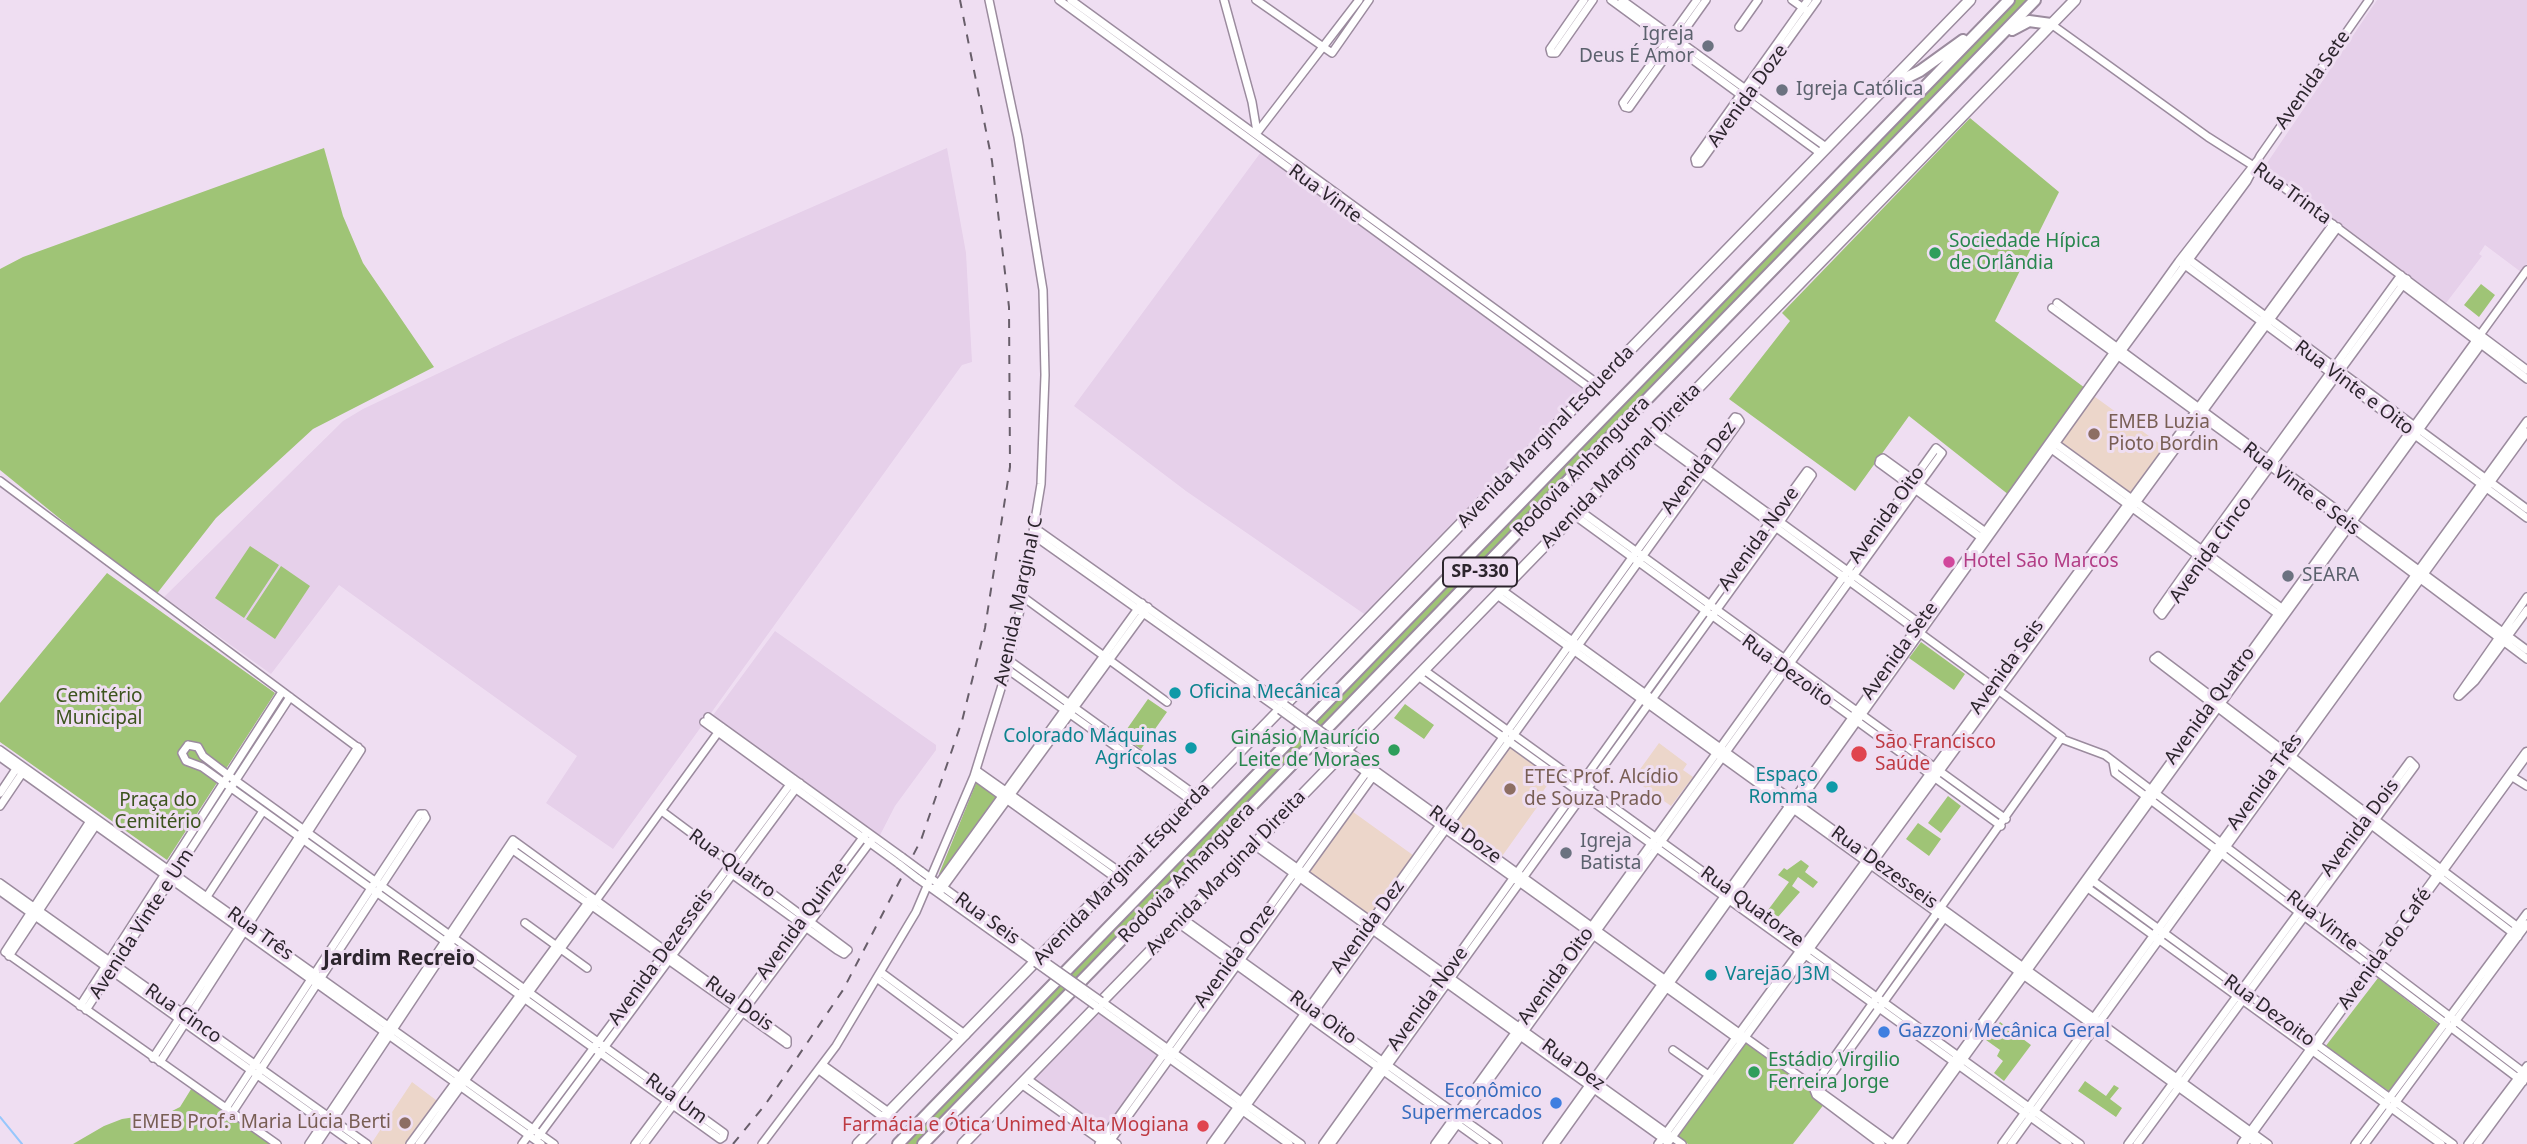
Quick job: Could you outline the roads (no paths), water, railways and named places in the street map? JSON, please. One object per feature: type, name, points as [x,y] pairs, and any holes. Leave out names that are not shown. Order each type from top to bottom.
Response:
[{"type":"highway","name":"Rodovia Anhanguera","points":[[898,1144],[2010,0]]},
{"type":"highway","name":"Rodovia Anhanguera","points":[[923,1144],[2035,0]]},
{"type":"highway","points":[[1985,51],[2022,23],[2034,21],[2051,24]]},
{"type":"highway","points":[[1882,90],[1920,71],[1988,22]]},
{"type":"main road","name":"Avenida Marginal Esquerda","points":[[858,1144],[1970,0]]},
{"type":"main road","name":"Avenida Marginal Direita","points":[[963,1144],[2075,0]]},
{"type":"main road","name":"Avenida do Café","points":[[2251,1140],[2514,777],[2527,753]]},
{"type":"main road","name":"Avenida do Café","points":[[2514,777],[2527,764]]},
{"type":"street","name":"Avenida Marginal C","points":[[762,1144],[821,1068],[936,886],[1009,665],[1023,597],[1041,484],[1045,375],[1043,290],[1018,137],[989,0]]},
{"type":"street","name":"Rua Vinte","points":[[1059,0],[1594,386]]},
{"type":"street","name":"Rua Vinte","points":[[1071,0],[1257,133],[1594,386]]},
{"type":"street","points":[[1224,0],[1252,102],[1257,133]]},
{"type":"street","points":[[1256,0],[1332,53]]},
{"type":"street","points":[[1257,133],[1359,0]]},
{"type":"street","points":[[1315,57],[1332,53],[1369,0]]},
{"type":"street","points":[[1584,0],[1577,16],[1553,54],[1550,49],[1577,16],[1593,0]]},
{"type":"street","points":[[1611,0],[1672,40]]},
{"type":"street","points":[[1622,0],[1725,80],[1823,150]]},
{"type":"street","points":[[1698,0],[1672,40],[1626,108],[1623,103],[1672,40],[1706,0]]},
{"type":"street","points":[[1739,27],[1758,0]]},
{"type":"street","points":[[1792,0],[1809,4]]},
{"type":"street","name":"Avenida Sete","points":[[1546,1144],[1593,1084],[2370,0]]},
{"type":"street","name":"Avenida Doze","points":[[1713,140],[1809,4]]},
{"type":"street","name":"Rua Trinta","points":[[2051,24],[2208,137],[2255,164],[2336,225],[2527,379]]},
{"type":"street","name":"Avenida Seis","points":[[1666,1140],[2336,225]]},
{"type":"street","name":"Rua Vinte e Oito","points":[[2184,260],[2414,429],[2527,518]]},
{"type":"street","name":"Avenida Quatro","points":[[1894,1144],[1958,1061],[2480,339],[2527,270]]},
{"type":"street","name":"Avenida Cinco","points":[[2203,554],[2164,615],[2160,613],[2402,280]]},
{"type":"street","points":[[2518,282],[2527,289]]},
{"type":"street","name":"Rua Vinte e Seis","points":[[2054,306],[2200,410],[2503,636],[2527,650]]},
{"type":"street","name":"Rua Trinta","points":[[2480,339],[2527,370]]},
{"type":"street","name":"Avenida Dez","points":[[1219,1144],[1243,1106],[1701,469],[1735,417],[1738,418],[1740,421],[1701,469]]},
{"type":"street","name":"Avenida Três","points":[[2011,1144],[2030,1112],[2485,483],[2527,421]]},
{"type":"street","name":"Avenida Três","points":[[2485,483],[2527,432]]},
{"type":"street","points":[[1653,434],[1920,628],[2062,738],[1942,914],[1816,1091]]},
{"type":"street","points":[[2051,445],[2282,612]]},
{"type":"street","name":"Avenida Oito","points":[[1435,1144],[1457,1119],[1939,451]]},
{"type":"street","name":"Avenida Nove","points":[[1323,1144],[1447,979],[1646,699],[1812,474],[1807,471],[1775,523]]},
{"type":"street","points":[[0,481],[359,748],[157,1060]]},
{"type":"street","name":"Rua Vinte e Oito","points":[[2485,483],[2527,509]]},
{"type":"street","points":[[1914,484],[1986,537]]},
{"type":"street","name":"Rua Dezoito","points":[[1577,513],[2003,823]]},
{"type":"street","name":"Rua Doze","points":[[1034,531],[1740,1037],[1894,1144]]},
{"type":"street","name":"Rua Dezesseis","points":[[1499,593],[2179,1083],[2251,1140],[2268,1144]]},
{"type":"street","points":[[1023,597],[1167,702]]},
{"type":"street","points":[[2527,597],[2503,636],[2470,686],[2457,695],[2503,636],[2527,610]]},
{"type":"street","points":[[936,886],[1007,795],[1143,608]]},
{"type":"street","name":"Rua Vinte e Seis","points":[[2503,636],[2527,659]]},
{"type":"street","points":[[2216,704],[2155,661],[2156,656],[2442,876],[2519,930]]},
{"type":"street","points":[[1009,665],[1195,798]]},
{"type":"street","name":"Rua Quatorze","points":[[1421,673],[1958,1061],[2080,1144]]},
{"type":"street","name":"Avenida Vinte e Um","points":[[83,1008],[166,871],[282,692]]},
{"type":"street","name":"Avenida Vinte e Um","points":[[110,966],[175,877],[290,697]]},
{"type":"street","name":"Rua Seis","points":[[706,720],[1098,1003],[1301,1144]]},
{"type":"street","points":[[419,1144],[460,1082],[655,816],[663,812],[723,731]]},
{"type":"street","name":"Rua Vinte","points":[[2062,738],[2096,750],[2150,795],[2376,967],[2524,1075]]},
{"type":"street","name":"Rua Um","points":[[225,779],[196,746],[184,748],[182,756],[186,761],[233,784],[672,1100],[724,1133],[723,1137],[720,1139],[672,1100]]},
{"type":"street","name":"Rua Três","points":[[0,750],[536,1137],[554,1144]]},
{"type":"street","name":"Rua Três","points":[[0,757],[22,768]]},
{"type":"street","name":"Avenida Dois","points":[[2137,1144],[2179,1083],[2412,762],[2415,766],[2370,820]]},
{"type":"street","points":[[0,793],[22,768]]},
{"type":"street","points":[[0,806],[22,768]]},
{"type":"street","name":"Avenida Onze","points":[[1107,1142],[1372,772]]},
{"type":"street","points":[[975,773],[1120,877]]},
{"type":"street","points":[[2514,777],[2527,786]]},
{"type":"street","name":"Rua Um","points":[[233,784],[263,811],[302,834]]},
{"type":"street","name":"Avenida Dezesseis","points":[[522,1144],[536,1137],[666,956],[795,784]]},
{"type":"street","points":[[205,899],[263,811]]},
{"type":"street","name":"Rua Quatro","points":[[663,812],[731,869],[839,947]]},
{"type":"street","points":[[229,1110],[377,887],[421,814],[424,814],[426,818],[377,887]]},
{"type":"street","points":[[95,820],[7,954],[277,1144]]},
{"type":"street","name":"Avenida Quinze","points":[[635,1144],[672,1100],[868,837]]},
{"type":"street","name":"Rua Dez","points":[[1256,842],[1593,1084],[1666,1140],[1682,1144]]},
{"type":"street","name":"Rua Dois","points":[[449,938],[512,845],[787,1039],[788,1043],[783,1044],[741,1009]]},
{"type":"street","name":"Rua Dezoito","points":[[2087,882],[2315,1049],[2453,1144]]},
{"type":"street","name":"Rua Cinco","points":[[0,883],[34,912]]},
{"type":"street","name":"Rua Cinco","points":[[0,891],[34,912],[257,1070],[329,1122],[354,1144]]},
{"type":"street","points":[[2365,1144],[2391,1103],[2519,930],[2527,913]]},
{"type":"street","name":"Rua Oito","points":[[1180,920],[1457,1119],[1498,1144]]},
{"type":"street","points":[[526,923],[587,968]]},
{"type":"street","points":[[317,1144],[449,938]]},
{"type":"street","points":[[880,976],[963,1037]]},
{"type":"street","points":[[1673,1050],[1710,1077]]},
{"type":"street","name":"Avenida Quatro","points":[[1902,1144],[1958,1061]]},
{"type":"street","name":"Avenida Nove","points":[[1331,1144],[1383,1066]]},
{"type":"street","points":[[821,1068],[887,1116]]},
{"type":"street","points":[[2468,1144],[2524,1075]]},
{"type":"street","points":[[2477,1144],[2524,1075]]},
{"type":"street","points":[[1023,1081],[1107,1142]]},
{"type":"street","points":[[410,1144],[460,1082]]},
{"type":"street","name":"Avenida Dois","points":[[2128,1144],[2179,1083]]},
{"type":"street","name":"Avenida Sete","points":[[1555,1144],[1593,1084]]},
{"type":"street","name":"Rua Doze","points":[[1816,1091],[1881,1144]]},
{"type":"street","name":"Avenida Quinze","points":[[644,1144],[672,1100]]},
{"type":"street","points":[[2356,1144],[2391,1103]]},
{"type":"street","name":"Rua Dezoito","points":[[2391,1103],[2441,1144]]},
{"type":"street","name":"Avenida Dez","points":[[1211,1144],[1243,1106]]},
{"type":"street","name":"Rua Seis","points":[[1243,1106],[1289,1144]]},
{"type":"street","name":"Avenida Três","points":[[2002,1144],[2030,1112]]},
{"type":"street","name":"Rua Quatorze","points":[[2030,1112],[2068,1144]]},
{"type":"street","name":"Avenida Oito","points":[[1443,1144],[1457,1119]]},
{"type":"street","name":"Rua Oito","points":[[1457,1119],[1485,1144]]},
{"type":"street","points":[[309,1144],[329,1122]]},
{"type":"street","name":"Rua Cinco","points":[[329,1122],[367,1144]]},
{"type":"waterway","points":[[0,1117],[22,1144]]},
{"type":"railway","points":[[733,1144],[765,1105],[843,990],[921,840],[962,721],[985,628],[1010,467],[1009,307],[992,161],[960,0]]},
{"type":"place","name":"Igreja Deus É Amor","points":[[1708,46]]},
{"type":"place","name":"Igreja Católica","points":[[1782,90]]},
{"type":"place","name":"Sociedade Hípica de Orlândia","points":[[1935,253]]},
{"type":"place","name":"EMEB Luzia Pioto Bordin","points":[[2094,434]]},
{"type":"place","name":"Hotel São Marcos","points":[[1949,562]]},
{"type":"place","name":"SEARA","points":[[2288,576]]},
{"type":"place","name":"Oficina Mecânica","points":[[1175,693]]},
{"type":"place","name":"Colorado Máquinas Agrícolas","points":[[1191,748]]},
{"type":"place","name":"Ginásio Maurício Leite de Moraes","points":[[1394,750]]},
{"type":"place","name":"São Francisco Saúde","points":[[1859,754]]},
{"type":"place","name":"Espaço Romma","points":[[1832,787]]},
{"type":"place","name":"ETEC Prof. Alcídio de Souza Prado","points":[[1510,789]]},
{"type":"place","name":"Igreja Batista","points":[[1566,853]]},
{"type":"place","name":"Varejão J3M","points":[[1711,975]]},
{"type":"place","name":"Gazzoni Mecânica Geral","points":[[1884,1032]]},
{"type":"place","name":"Estádio Virgilio Ferreira Jorge","points":[[1754,1072]]},
{"type":"place","name":"Econômico Supermercados","points":[[1556,1103]]},
{"type":"place","name":"EMEB Prof.ª Maria Lúcia Berti","points":[[405,1123]]},
{"type":"place","name":"Farmácia e Ótica Unimed Alta Mogiana","points":[[1203,1126]]},
{"type":"district","name":"Jardim Recreio","points":[[399,959]]},
{"type":"park label","name":"Cemitério Municipal","points":[[99,708]]},
{"type":"park label","name":"Praça do Cemitério","points":[[158,812]]}]
